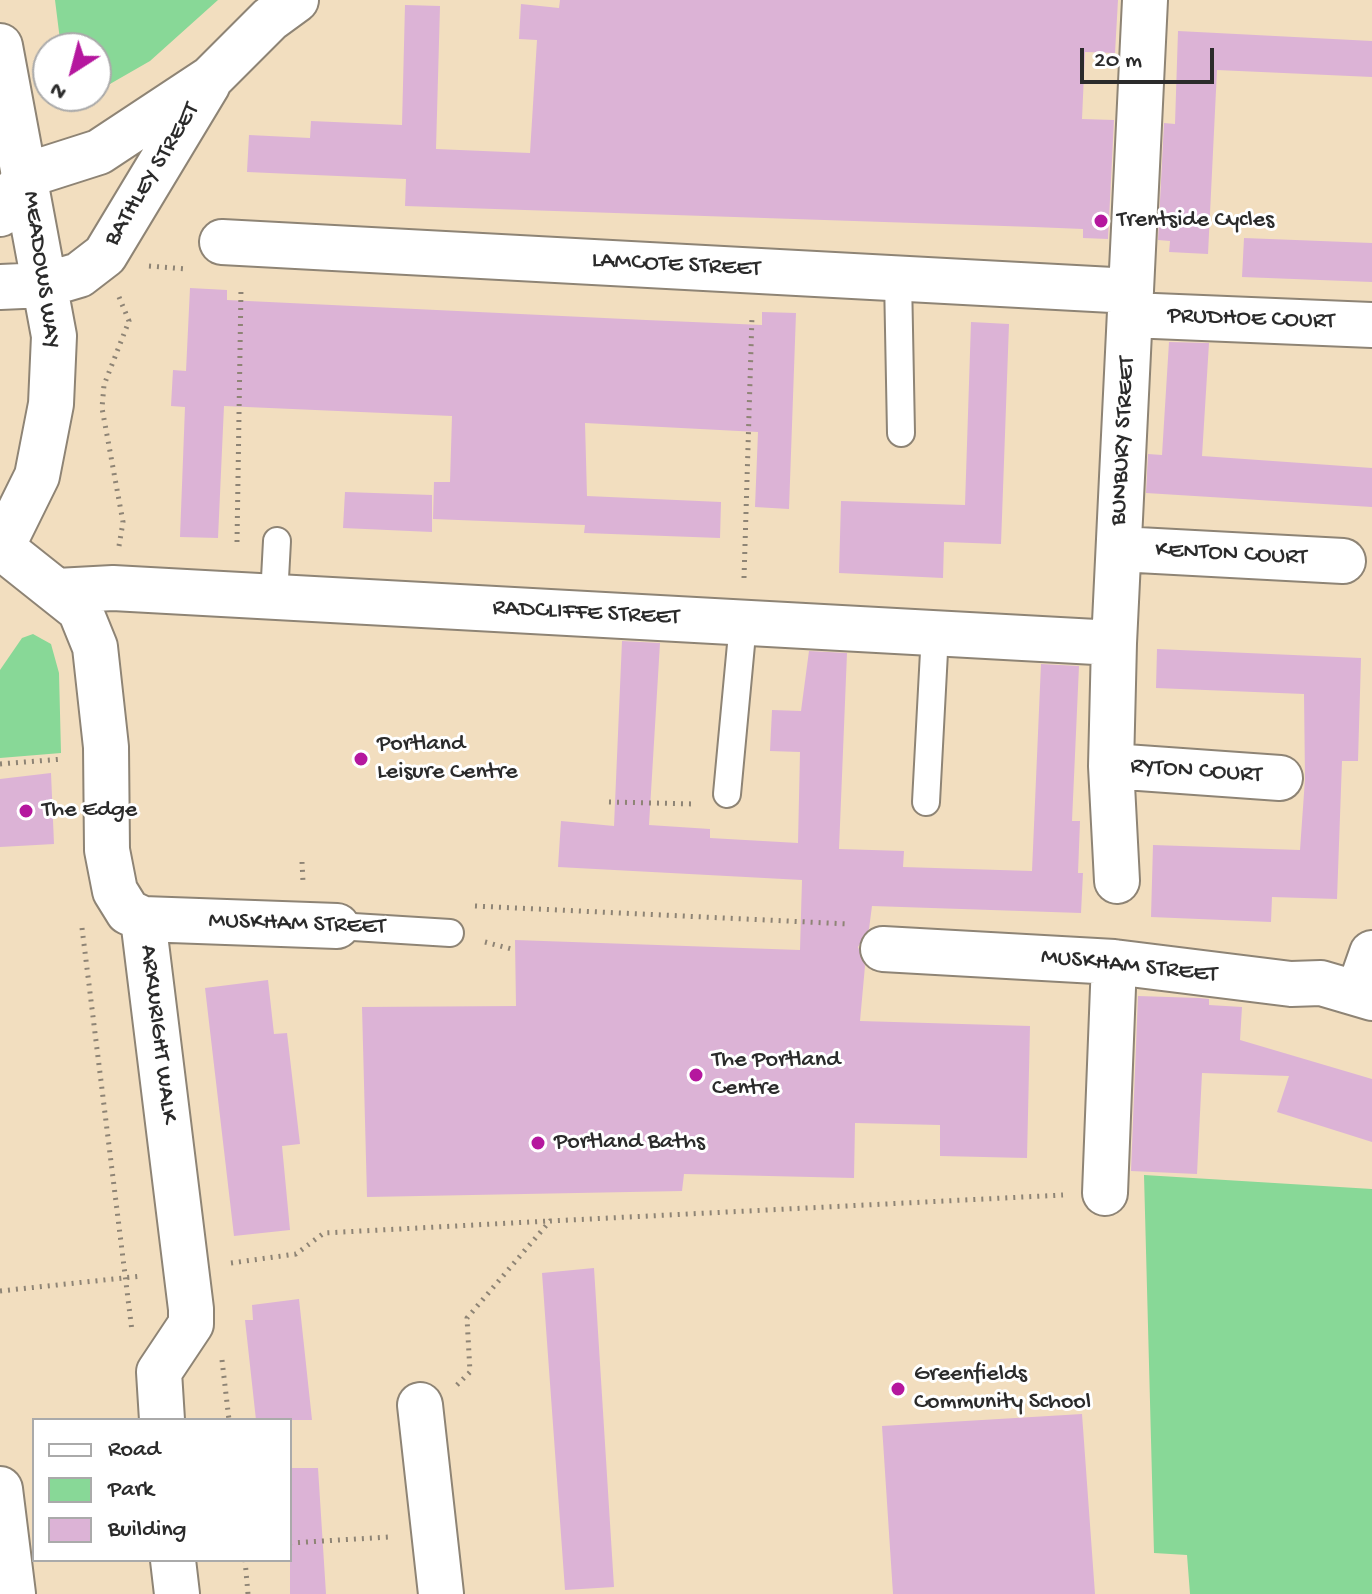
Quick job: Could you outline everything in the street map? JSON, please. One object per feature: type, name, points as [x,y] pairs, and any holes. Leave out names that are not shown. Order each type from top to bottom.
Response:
[{"type":"street","name":"BATHLEY STREET","points":[[74,161],[99,152],[211,78],[270,19],[296,0]]},
{"type":"street","name":"BUNBURY STREET","points":[[1117,881],[1111,766],[1114,643],[1145,0]]},
{"type":"street","name":"MEADOWS WAY","points":[[0,46],[27,175],[54,336],[50,413],[37,476],[1,547]]},
{"type":"street","name":"BATHLEY STREET","points":[[0,287],[45,285],[79,275],[117,271],[211,78]]},
{"type":"street","name":"MEADOWS WAY","points":[[0,214],[27,175],[74,161]]},
{"type":"street","name":"LAMCOTE STREET","points":[[222,252],[753,270],[898,278],[1130,303]]},
{"type":"street","name":"PRUDHOE COURT","points":[[1130,303],[1372,325]]},
{"type":"street","name":"ARKWRIGHT WALK","points":[[1,547],[80,610],[95,647],[106,747],[107,850],[115,891],[128,912],[143,919],[187,1269],[191,1324],[159,1372],[162,1418]]},
{"type":"street","name":"KENTON COURT","points":[[1119,549],[1343,561]]},
{"type":"street","name":"RADCLIFFE STREET","points":[[57,591],[113,588],[1114,643]]},
{"type":"street","name":"RYTON COURT","points":[[1111,766],[1280,778]]},
{"type":"street","name":"MUSKHAM STREET","points":[[143,919],[337,926]]},
{"type":"street","name":"MUSKHAM STREET","points":[[883,949],[1114,962],[1291,984],[1367,981]]},
{"type":"street","points":[[1105,1193],[1114,962]]},
{"type":"street","points":[[420,1405],[441,1594]]},
{"type":"street","points":[[0,1489],[13,1594]]},
{"type":"street","points":[[173,1562],[177,1594]]},
{"type":"lane","points":[[898,278],[901,433]]},
{"type":"lane","points":[[255,596],[277,541]]},
{"type":"lane","points":[[727,794],[743,623]]},
{"type":"lane","points":[[926,802],[935,633]]},
{"type":"lane","name":"MUSKHAM STREET","points":[[337,926],[450,933]]},
{"type":"path","points":[[152,253],[146,265],[222,252],[255,596]]},
{"type":"path","points":[[743,623],[753,270]]},
{"type":"path","points":[[117,271],[120,298]]},
{"type":"path","points":[[113,588],[123,522],[102,408],[104,385],[129,321],[120,298],[117,271]]},
{"type":"path","points":[[0,764],[64,759],[106,747]]},
{"type":"path","points":[[64,759],[66,775]]},
{"type":"path","points":[[609,802],[727,804],[727,794]]},
{"type":"path","points":[[462,905],[875,925],[875,949],[883,949]]},
{"type":"path","points":[[81,918],[128,1278],[133,1341]]},
{"type":"path","points":[[0,1291],[128,1278],[296,1254],[324,1233],[1105,1193]]},
{"type":"path","points":[[420,1405],[420,1397],[450,1393],[470,1372],[467,1318],[550,1221]]},
{"type":"path","points":[[292,1543],[434,1534]]},
{"type":"path","points":[[245,1562],[248,1594]]},
{"type":"green space","points":[[55,0],[218,0],[150,61],[112,83],[112,32],[59,32]]},
{"type":"green space","points":[[33,634],[51,644],[59,673],[61,753],[0,758],[0,670],[22,638]]},
{"type":"green space","points":[[1144,1175],[1372,1189],[1372,1594],[1190,1594],[1187,1555],[1154,1553]]},
{"type":"building","points":[[560,0],[1118,0],[1115,53],[1085,52],[1082,119],[1114,120],[1108,239],[1083,238],[1083,229],[405,206],[406,179],[247,172],[249,135],[310,138],[311,121],[402,125],[405,5],[440,6],[436,149],[530,153],[537,40],[519,39],[521,4],[559,8]]},
{"type":"building","points":[[1178,31],[1372,41],[1372,77],[1217,70],[1208,254],[1169,252],[1170,241],[1158,240],[1164,123],[1175,124]]},
{"type":"building","points":[[1244,238],[1372,243],[1372,282],[1242,277]]},
{"type":"building","points":[[190,288],[227,290],[227,300],[762,325],[762,312],[796,313],[789,509],[755,507],[758,432],[585,423],[587,496],[721,502],[720,538],[584,533],[585,525],[433,519],[434,482],[450,482],[452,416],[224,406],[218,538],[180,537],[185,407],[171,406],[173,370],[186,371]]},
{"type":"building","points":[[971,322],[1009,324],[1001,544],[944,542],[943,578],[839,573],[841,501],[965,505]]},
{"type":"building","points":[[1169,342],[1209,343],[1202,456],[1372,468],[1372,507],[1146,493],[1148,454],[1162,455]]},
{"type":"building","points":[[345,492],[432,495],[432,532],[343,528]]},
{"type":"building","name":"The Portland Centre","points":[[622,641],[660,643],[649,825],[710,829],[710,838],[798,843],[800,752],[770,751],[772,710],[801,711],[809,651],[847,653],[839,849],[904,851],[903,867],[1032,871],[1041,664],[1079,666],[1072,821],[1080,821],[1078,873],[1083,873],[1081,913],[872,906],[869,929],[858,947],[865,966],[860,1021],[1030,1026],[1027,1158],[940,1156],[940,1125],[855,1123],[854,1178],[684,1174],[682,1191],[367,1197],[362,1007],[516,1006],[515,940],[800,950],[802,880],[558,867],[561,821],[614,826]]},
{"type":"building","points":[[1157,649],[1361,658],[1358,761],[1342,761],[1337,899],[1272,897],[1271,922],[1151,917],[1153,845],[1300,850],[1305,779],[1304,694],[1156,688]]},
{"type":"building","name":"The Edge","points":[[51,773],[54,844],[0,847],[0,779]]},
{"type":"building","points":[[268,980],[274,1034],[287,1033],[300,1144],[282,1146],[290,1230],[234,1236],[205,988]]},
{"type":"building","points":[[1138,996],[1209,999],[1209,1005],[1242,1007],[1240,1040],[1372,1079],[1372,1142],[1277,1112],[1289,1076],[1202,1073],[1197,1174],[1131,1171]]},
{"type":"building","points":[[594,1268],[614,1587],[565,1590],[542,1273]]},
{"type":"building","points":[[299,1299],[312,1420],[256,1418],[245,1320],[253,1320],[252,1305]]},
{"type":"building","points":[[1082,1414],[1095,1594],[893,1594],[882,1426]]},
{"type":"building","points":[[292,1468],[318,1468],[326,1594],[290,1594]]},
{"type":"place","name":"Trentside Cycles","points":[[1101,221]]},
{"type":"place","name":"Portland Leisure Centre","points":[[361,759]]},
{"type":"place","name":"The Edge","points":[[26,811]]},
{"type":"place","name":"The Portland Centre","points":[[696,1075]]},
{"type":"place","name":"Portland Baths","points":[[538,1143]]},
{"type":"place","name":"Greenfields Community School","points":[[898,1389]]}]
